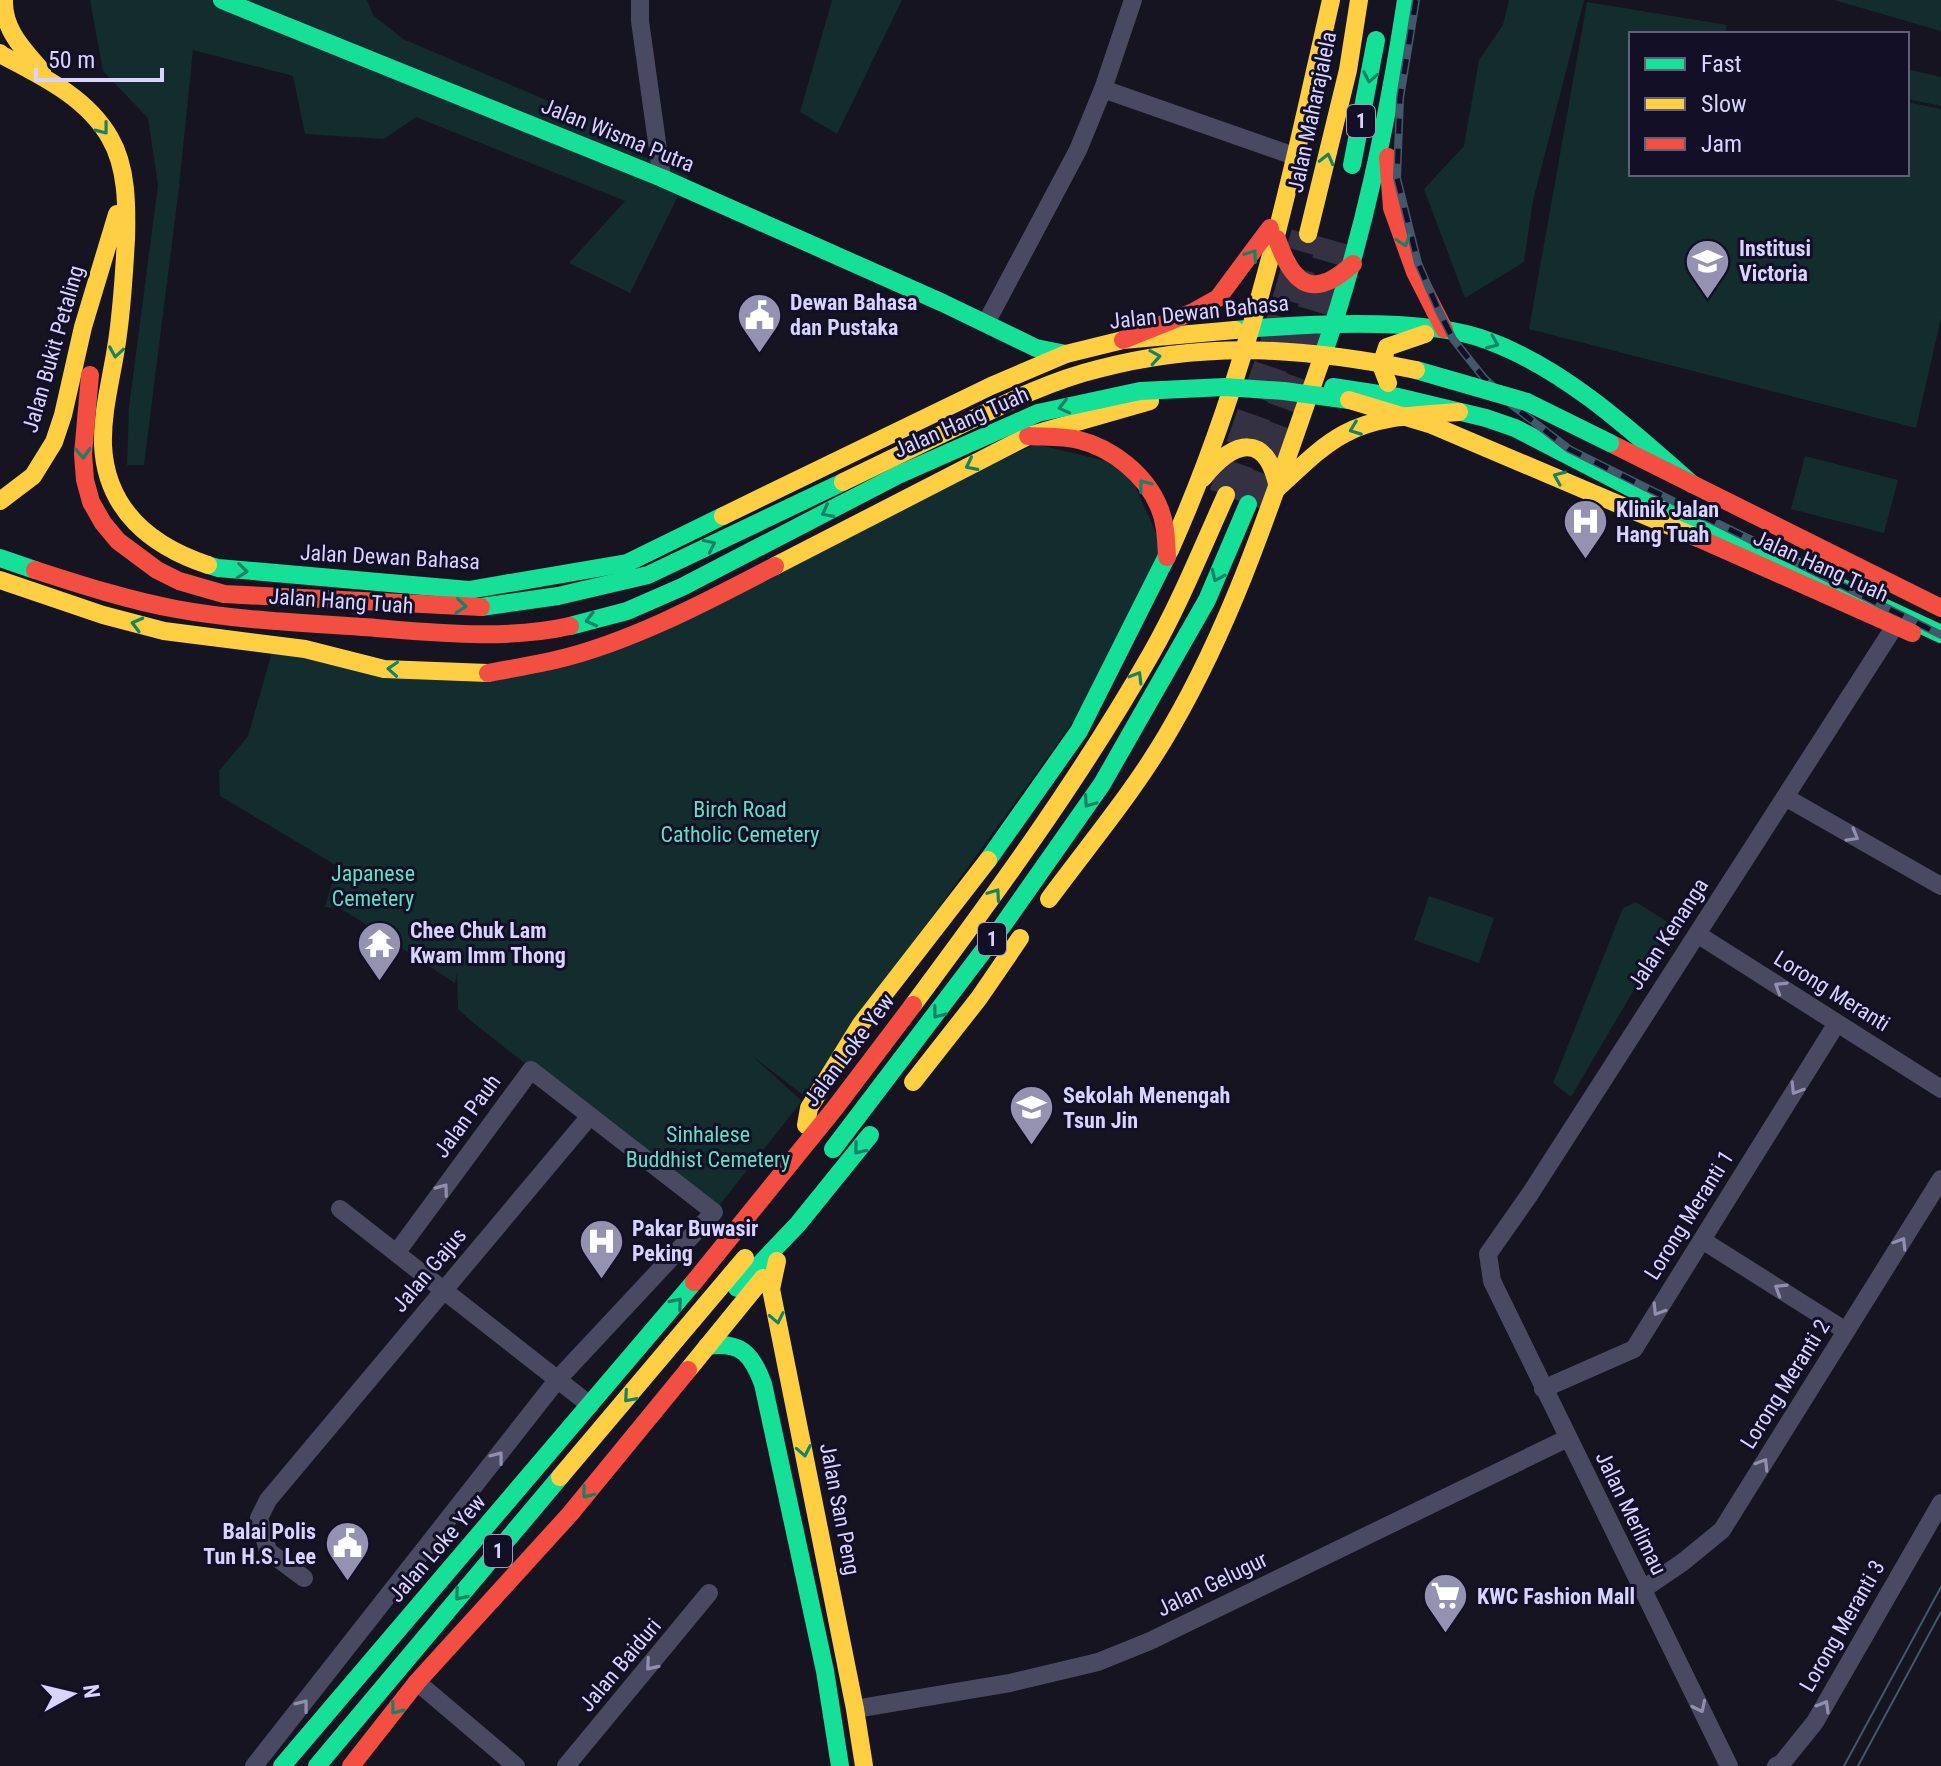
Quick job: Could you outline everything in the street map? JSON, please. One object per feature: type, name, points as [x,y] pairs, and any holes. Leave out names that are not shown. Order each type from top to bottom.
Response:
[{"type":"main road","points":[[4,0],[2,15],[6,26],[53,83]]},
{"type":"main road","name":"Jalan Wisma Putra","points":[[222,0],[662,178],[1036,348],[1066,354]]},
{"type":"main road","points":[[801,1153],[809,1108],[861,1024],[981,870],[1079,731],[1167,557],[1200,483],[1251,329],[1297,157],[1331,0]]},
{"type":"main road","name":"Jalan Maharajalela","points":[[1308,234],[1348,70],[1359,0]]},
{"type":"main road","points":[[905,1092],[979,998],[1133,787],[1171,729],[1209,659],[1252,559],[1278,488],[1353,264],[1388,109],[1406,0]]},
{"type":"main road","name":"1","points":[[1349,181],[1380,16]]},
{"type":"main road","name":"Jalan Dewan Bahasa","points":[[1,54],[53,83],[82,105],[111,140],[125,192],[125,247],[119,331],[102,439],[108,470],[117,499],[127,517],[142,532],[184,557],[218,568],[469,590],[627,563],[1066,354],[1123,340],[1334,324]]},
{"type":"main road","points":[[1388,109],[1392,208],[1415,272],[1444,329],[1387,347],[1380,359],[1382,376],[1390,386],[1418,402]]},
{"type":"main road","name":"Jalan Bukit Petaling","points":[[0,501],[34,476],[48,456],[58,429],[85,320],[125,192]]},
{"type":"main road","points":[[1123,340],[1193,312],[1218,298],[1283,210]]},
{"type":"main road","points":[[1277,239],[1289,272],[1301,282],[1326,286],[1353,264]]},
{"type":"main road","name":"Jalan Hang Tuah","points":[[125,247],[90,375],[82,441],[85,480],[94,510],[109,532],[147,564],[195,590],[476,608],[558,596],[648,575],[1028,393],[1097,369],[1172,355],[1221,350],[1283,350],[1346,356],[1420,371],[1527,402],[1941,608]]},
{"type":"main road","points":[[988,324],[1005,348],[1016,376]]},
{"type":"main road","name":"Jalan Hang Tuah","points":[[1334,324],[1444,329],[1488,340],[1534,362],[1621,421],[1692,484]]},
{"type":"main road","points":[[0,580],[103,615],[164,631],[305,649],[384,669],[484,674],[556,660],[693,609],[1028,436],[1150,401],[1198,394],[1313,386]]},
{"type":"main road","name":"Jalan Hang Tuah","points":[[1313,386],[1418,402],[1515,428],[1660,503],[1941,634]]},
{"type":"main road","name":"Jalan Hang Tuah","points":[[0,558],[115,595],[176,609],[246,618],[497,634],[565,627],[627,611],[682,587],[898,475],[1038,413],[1140,391],[1225,387],[1349,400],[1432,425],[1730,551],[1941,646]]},
{"type":"main road","points":[[1278,488],[1325,446],[1357,426],[1418,415],[1459,412]]},
{"type":"main road","points":[[1028,436],[1080,440],[1115,456],[1142,480],[1159,505],[1166,531],[1167,557]]},
{"type":"main road","points":[[1200,483],[1225,455],[1237,449],[1250,449],[1262,452],[1272,463],[1278,488]]},
{"type":"main road","name":"Jalan Loke Yew","points":[[282,1766],[801,1153],[987,905],[1085,763],[1153,651],[1226,495]]},
{"type":"main road","name":"1","points":[[825,1160],[993,938],[1102,784],[1207,600],[1248,504]]},
{"type":"main road","points":[[1823,578],[1833,554]]},
{"type":"main road","points":[[302,577],[313,587],[318,605],[317,628],[305,649]]},
{"type":"main road","points":[[680,1338],[720,1309],[747,1275],[798,1224],[886,1116]]},
{"type":"main road","name":"1","points":[[317,1766],[777,1219]]},
{"type":"main road","points":[[351,1766],[417,1682],[570,1514],[777,1261],[798,1224]]},
{"type":"main road","name":"Jalan San Peng","points":[[777,1261],[771,1289],[864,1766]]},
{"type":"main road","points":[[707,1346],[729,1343],[739,1348],[758,1367],[825,1671],[839,1757]]},
{"type":"main road","points":[[763,1384],[767,1357],[777,1359],[789,1375]]},
{"type":"main road","points":[[825,1671],[841,1698],[855,1709],[844,1726],[839,1757]]},
{"type":"street","points":[[640,0],[662,178]]},
{"type":"street","points":[[988,324],[1066,177],[1103,89],[1133,0]]},
{"type":"street","points":[[1103,89],[1297,157]]},
{"type":"street","name":"Jalan Kenanga","points":[[1492,1281],[1488,1254],[1901,615]]},
{"type":"street","points":[[1785,797],[1941,886]]},
{"type":"street","name":"Lorong Meranti","points":[[1697,934],[1941,1089]]},
{"type":"street","name":"Lorong Meranti 1","points":[[1543,1389],[1634,1349],[1837,1023]]},
{"type":"street","name":"Jalan Pauh","points":[[397,1252],[531,1070],[590,1116]]},
{"type":"street","points":[[254,1766],[558,1379],[714,1212],[590,1116]]},
{"type":"street","name":"Jalan Gajus","points":[[304,1578],[268,1551],[259,1518],[268,1500],[590,1116]]},
{"type":"street","name":"Lorong Meranti 2","points":[[1642,1590],[1722,1530],[1941,1179]]},
{"type":"street","points":[[340,1209],[590,1405]]},
{"type":"street","points":[[1702,1240],[1846,1331]]},
{"type":"street","name":"Jalan Merlimau","points":[[1492,1281],[1729,1766]]},
{"type":"street","name":"Jalan Gelugur","points":[[855,1709],[1010,1683],[1098,1662],[1150,1641],[1568,1438]]},
{"type":"street","name":"Lorong Meranti 3","points":[[1776,1766],[1782,1763],[1815,1722],[1941,1503]]},
{"type":"street","name":"Jalan Baiduri","points":[[566,1766],[705,1599]]},
{"type":"street","points":[[417,1682],[516,1766]]},
{"type":"green space","points":[[90,0],[367,0],[373,15],[403,39],[591,119],[605,140],[688,176],[630,293],[569,263],[625,201],[416,117],[384,139],[305,134],[293,76],[193,50],[144,465],[127,465],[129,407],[158,185],[148,118],[103,71]]},
{"type":"green space","points":[[832,0],[902,0],[837,134],[800,112]]},
{"type":"green space","points":[[1509,0],[1584,0],[1533,201],[1524,262],[1465,298],[1424,189],[1464,146],[1479,60],[1503,25]]},
{"type":"green space","points":[[1834,0],[1941,0],[1941,31]]},
{"type":"green space","points":[[1587,2],[1727,25],[1725,32],[1629,32],[1629,176],[1909,176],[1909,102],[1941,109],[1941,318],[1916,428],[1529,329]]},
{"type":"green space","points":[[1909,69],[1941,77],[1941,106],[1909,99]]},
{"type":"green space","name":"Birch Road Catholic Cemetery","points":[[1036,444],[1126,466],[1167,557],[1089,700],[803,1095],[751,1055],[802,1101],[714,1212],[458,1009],[457,973],[455,983],[342,909],[325,907],[337,866],[220,796],[219,771],[248,736],[274,645],[484,674],[586,651]]},
{"type":"green space","points":[[1805,456],[1898,480],[1884,533],[1791,509]]},
{"type":"green space","points":[[1429,896],[1494,918],[1479,963],[1414,940]]},
{"type":"green space","points":[[1636,902],[1672,925],[1571,1097],[1553,1083],[1623,908]]},
{"type":"tunnel","points":[[1226,495],[1271,365],[1308,234]]},
{"type":"tunnel","points":[[1248,504],[1297,369],[1335,241]]},
{"type":"tram line","points":[[1844,1766],[1941,1587]]},
{"type":"tram line","points":[[1858,1766],[1941,1612]]},
{"type":"railway","points":[[1416,0],[1400,98],[1397,178],[1418,263],[1438,309],[1453,339],[1484,378],[1512,405],[1569,449],[1941,635]]},
{"type":"traffic: fast","points":[[222,0],[662,178],[943,303],[1036,348],[1066,354]]},
{"type":"traffic: fast","points":[[1321,361],[1349,272],[1372,183],[1406,0]]},
{"type":"traffic: fast","points":[[1352,165],[1376,40]]},
{"type":"traffic: fast","points":[[1235,330],[1329,324],[1399,325],[1463,333],[1489,341],[1517,353],[1571,385],[1692,484]]},
{"type":"traffic: fast","points":[[1416,370],[1527,402],[1610,443]]},
{"type":"traffic: fast","points":[[570,626],[627,611],[682,587],[898,475],[1038,413],[1140,391],[1225,387],[1349,400]]},
{"type":"traffic: fast","points":[[1333,387],[1398,397],[1515,428],[1660,503],[1941,634]]},
{"type":"traffic: fast","points":[[481,607],[558,596],[648,575],[843,482]]},
{"type":"traffic: fast","points":[[833,1149],[1003,925],[1102,784],[1207,600],[1248,504]]},
{"type":"traffic: fast","points":[[208,565],[469,590],[627,563],[723,516]]},
{"type":"traffic: fast","points":[[988,860],[1079,731],[1170,550]]},
{"type":"traffic: fast","points":[[0,558],[35,570]]},
{"type":"traffic: fast","points":[[737,1288],[798,1224],[870,1135]]},
{"type":"traffic: fast","points":[[282,1766],[694,1282]]},
{"type":"traffic: fast","points":[[707,1346],[729,1346],[744,1352],[763,1384],[825,1671],[840,1766]]},
{"type":"traffic: fast","points":[[317,1766],[560,1477]]},
{"type":"traffic: slow","points":[[4,0],[11,30],[42,71]]},
{"type":"traffic: slow","points":[[1170,550],[1223,416],[1245,348],[1282,211],[1331,0]]},
{"type":"traffic: slow","points":[[1308,234],[1348,70],[1359,0]]},
{"type":"traffic: slow","points":[[0,54],[76,99],[100,123],[116,149],[125,187],[126,239],[120,321],[104,420],[106,468],[123,507],[135,522],[168,547],[208,565]]},
{"type":"traffic: slow","points":[[0,501],[33,476],[54,442],[83,327],[117,214]]},
{"type":"traffic: slow","points":[[723,516],[991,386],[1066,354],[1123,340],[1235,330]]},
{"type":"traffic: slow","points":[[1388,383],[1381,365],[1387,347],[1425,334]]},
{"type":"traffic: slow","points":[[843,482],[1032,392],[1081,374],[1139,360],[1179,354],[1257,350],[1335,356],[1416,370]]},
{"type":"traffic: slow","points":[[1049,899],[1144,771],[1196,683],[1255,547],[1321,361]]},
{"type":"traffic: slow","points":[[1349,400],[1432,425],[1698,538]]},
{"type":"traffic: slow","points":[[775,566],[1028,436],[1150,401]]},
{"type":"traffic: slow","points":[[1281,485],[1327,445],[1357,428],[1400,417],[1459,412]]},
{"type":"traffic: slow","points":[[1203,478],[1226,456],[1248,447],[1266,457],[1278,488]]},
{"type":"traffic: slow","points":[[913,1005],[1037,833],[1124,700],[1172,615],[1226,495]]},
{"type":"traffic: slow","points":[[0,580],[103,615],[164,631],[305,649],[384,669],[488,673]]},
{"type":"traffic: slow","points":[[806,1125],[809,1108],[861,1024],[988,860]]},
{"type":"traffic: slow","points":[[913,1082],[979,998],[1020,938]]},
{"type":"traffic: slow","points":[[560,1477],[745,1258]]},
{"type":"traffic: slow","points":[[777,1261],[771,1289],[864,1766]]},
{"type":"traffic: slow","points":[[688,1370],[763,1278]]},
{"type":"traffic: jam","points":[[1388,157],[1392,208],[1415,272],[1444,329]]},
{"type":"traffic: jam","points":[[1123,340],[1193,312],[1218,298],[1270,228]]},
{"type":"traffic: jam","points":[[1277,239],[1290,268],[1306,283],[1326,282],[1353,264]]},
{"type":"traffic: jam","points":[[90,375],[83,454],[91,502],[118,541],[157,570],[179,581],[224,594],[481,607]]},
{"type":"traffic: jam","points":[[1028,436],[1079,440],[1104,449],[1126,464],[1146,484],[1159,507],[1167,557]]},
{"type":"traffic: jam","points":[[1610,443],[1941,608]]},
{"type":"traffic: jam","points":[[1698,538],[1912,633]]},
{"type":"traffic: jam","points":[[488,673],[555,660],[611,643],[668,620],[775,566]]},
{"type":"traffic: jam","points":[[35,570],[158,605],[250,619],[473,634],[522,633],[570,626]]},
{"type":"traffic: jam","points":[[694,1282],[835,1108],[913,1005]]},
{"type":"traffic: jam","points":[[351,1766],[417,1682],[570,1514],[688,1370]]},
{"type":"place","name":"Institusi Victoria","points":[[1708,300]]},
{"type":"place","name":"Dewan Bahasa dan Pustaka","points":[[759,354]]},
{"type":"place","name":"Klinik Jalan Hang Tuah","points":[[1585,561]]},
{"type":"place","name":"Chee Chuk Lam Kwam Imm Thong","points":[[379,982]]},
{"type":"place","name":"Sekolah Menengah Tsun Jin","points":[[1032,1147]]},
{"type":"place","name":"Pakar Buwasir Peking","points":[[601,1280]]},
{"type":"place","name":"Balai Polis Tun H.S. Lee","points":[[347,1583]]},
{"type":"place","name":"KWC Fashion Mall","points":[[1446,1635]]},
{"type":"park label","name":"Japanese Cemetery","points":[[373,886]]},
{"type":"park label","name":"Sinhalese Buddhist Cemetery","points":[[708,1146]]}]
